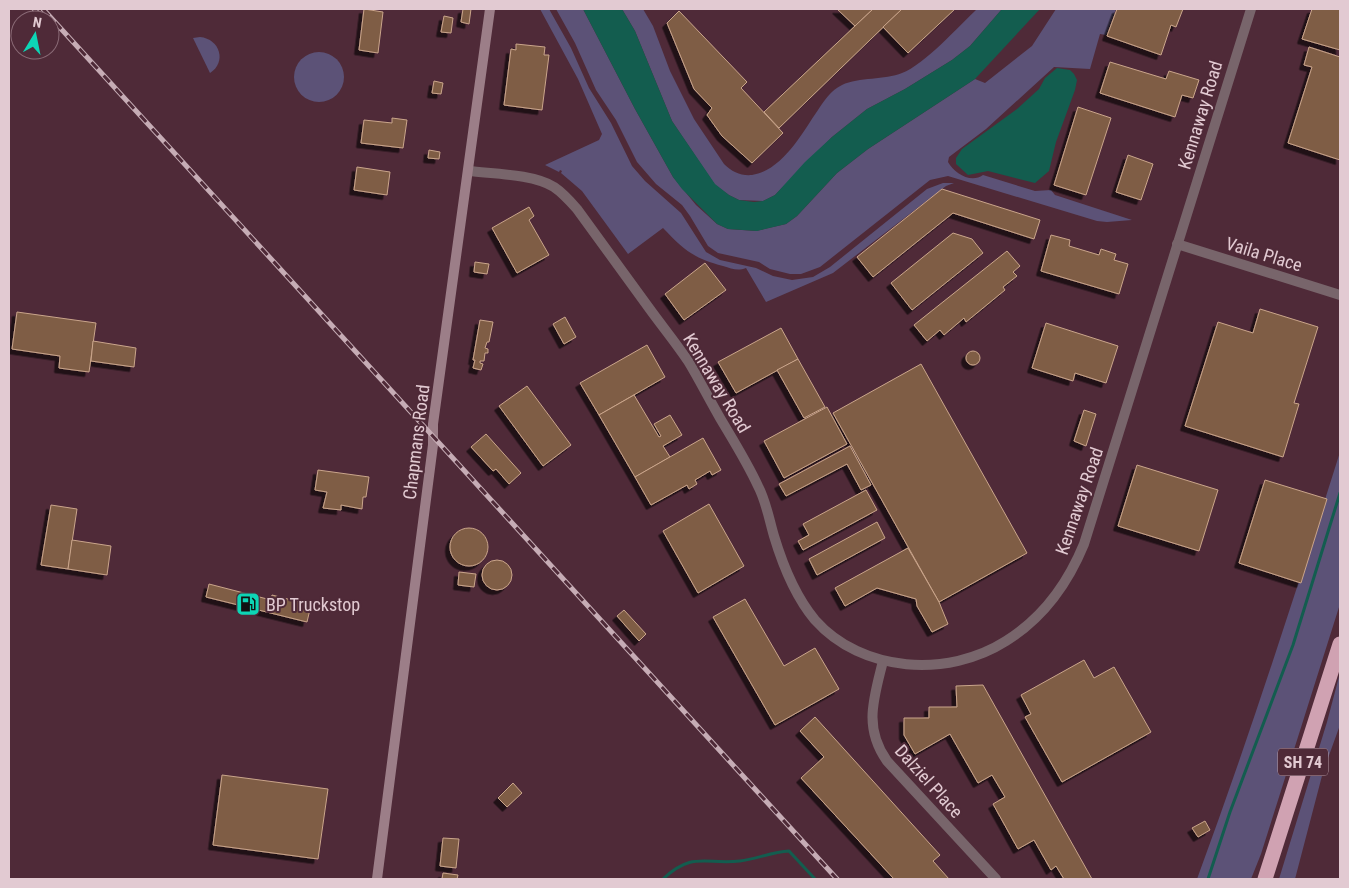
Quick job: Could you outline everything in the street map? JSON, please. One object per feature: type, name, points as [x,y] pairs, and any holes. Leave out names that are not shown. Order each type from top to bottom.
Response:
[{"type":"highway","name":"SH 74","points":[[1265,879],[1340,644]]},
{"type":"street","name":"Chapmans Road","points":[[377,879],[433,445],[433,424],[490,9]]},
{"type":"street","name":"Kennaway Road","points":[[469,171],[531,178],[543,182],[558,190],[577,209],[687,360],[759,487],[785,570],[799,597],[815,619],[832,636],[855,651],[883,661],[905,665],[954,662],[1006,642],[1046,608],[1062,588],[1075,566],[1084,544],[1251,9]]},
{"type":"street","name":"Vaila Place","points":[[1177,244],[1340,295]]},
{"type":"street","name":"Dalziel Place","points":[[883,661],[872,717],[876,742],[880,751],[996,879]]},
{"type":"shaded area","points":[[540,9],[549,9],[571,48],[589,88],[611,123],[632,166],[645,181],[681,213],[706,252],[720,260],[756,268],[773,276],[792,280],[813,277],[830,267],[927,189],[943,183],[954,183],[946,186],[833,273],[766,302],[746,268],[732,269],[704,260],[683,248],[663,228],[628,254],[582,191],[561,173],[562,171],[560,170],[559,172],[545,165],[599,140],[602,134],[578,79]]},
{"type":"shaded area","points":[[556,9],[583,9],[673,177],[696,205],[717,224],[728,229],[756,231],[786,224],[797,216],[837,173],[868,149],[975,79],[985,83],[1032,46],[1056,9],[1116,9],[1106,35],[1100,34],[1090,69],[1054,67],[986,129],[949,157],[948,162],[954,170],[968,178],[983,175],[1035,191],[1051,190],[1055,195],[1132,220],[1097,221],[948,176],[930,180],[820,267],[801,274],[790,274],[770,269],[759,262],[718,253],[708,246],[682,205],[656,184],[637,162],[616,120],[596,90],[575,43]]},
{"type":"shaded area","points":[[583,9],[622,9],[635,31],[672,121],[715,184],[739,200],[754,202],[763,201],[775,195],[805,162],[867,109],[905,89],[952,60],[970,46],[1002,9],[1040,9],[975,79],[868,149],[837,173],[797,216],[786,224],[757,231],[728,229],[717,224],[682,189],[673,177],[635,109]]},
{"type":"shaded area","points":[[622,9],[643,9],[653,26],[670,71],[694,119],[724,164],[737,173],[752,175],[763,172],[773,166],[791,149],[825,99],[838,87],[849,82],[888,77],[911,69],[931,54],[977,9],[1002,9],[970,46],[952,60],[905,89],[867,109],[832,137],[775,195],[763,201],[739,200],[715,185],[672,121],[635,31]]},
{"type":"shaded area","points":[[200,37],[212,42],[219,52],[218,63],[210,73],[193,38]]},
{"type":"shaded area","points":[[319,52],[333,56],[340,63],[344,77],[340,91],[333,98],[319,102],[305,98],[298,91],[294,77],[298,63],[305,56]]},
{"type":"shaded area","points":[[1057,68],[1070,70],[1077,80],[1056,142],[1049,171],[1035,183],[988,171],[968,175],[956,164],[956,158],[962,149],[1017,109],[1039,89],[1045,78]]},
{"type":"shaded area","points":[[1340,452],[1340,604],[1261,854],[1251,879],[1197,879],[1271,666]]},
{"type":"shaded area","points":[[1340,673],[1340,725],[1323,772],[1295,879],[1279,879],[1327,722]]},
{"type":"building","points":[[364,9],[383,12],[378,53],[359,50]]},
{"type":"building","points":[[463,9],[471,9],[469,24],[461,22]]},
{"type":"building","points":[[837,9],[873,9],[855,26]]},
{"type":"building","points":[[873,9],[902,9],[779,128],[764,112]]},
{"type":"building","points":[[902,9],[955,9],[908,53],[883,27]]},
{"type":"building","points":[[1117,9],[1183,9],[1176,27],[1171,25],[1161,55],[1107,36]]},
{"type":"building","points":[[1312,9],[1340,9],[1340,50],[1302,39]]},
{"type":"building","points":[[679,11],[747,82],[741,88],[783,133],[752,163],[722,136],[707,115],[712,108],[694,89],[667,23]]},
{"type":"building","points":[[444,16],[453,18],[451,33],[441,32]]},
{"type":"building","points":[[516,44],[545,47],[544,55],[549,55],[542,110],[504,105],[511,49],[516,50]]},
{"type":"building","points":[[1309,47],[1340,57],[1340,160],[1288,143],[1312,67],[1304,65]]},
{"type":"building","points":[[1110,62],[1166,79],[1169,71],[1199,80],[1193,98],[1182,95],[1175,117],[1100,93]]},
{"type":"building","points":[[434,81],[443,83],[441,94],[432,93]]},
{"type":"building","points":[[1078,107],[1111,118],[1086,195],[1054,185]]},
{"type":"building","points":[[392,118],[407,120],[403,148],[361,143],[364,120],[392,123]]},
{"type":"building","points":[[429,150],[440,152],[439,159],[428,158]]},
{"type":"building","points":[[1128,155],[1153,164],[1141,200],[1116,192]]},
{"type":"building","points":[[357,167],[390,172],[387,195],[354,190]]},
{"type":"building","points":[[942,189],[1040,220],[1034,239],[953,213],[873,277],[857,257]]},
{"type":"building","points":[[529,207],[534,216],[529,220],[549,255],[517,273],[492,228]]},
{"type":"building","points":[[953,233],[972,239],[983,253],[912,310],[891,283]]},
{"type":"building","points":[[1051,235],[1070,240],[1069,246],[1099,255],[1101,249],[1116,254],[1114,260],[1128,264],[1119,294],[1041,271]]},
{"type":"building","points":[[1007,251],[1020,266],[1013,272],[1017,276],[1003,287],[1005,290],[966,322],[964,318],[944,335],[940,330],[927,341],[914,325]]},
{"type":"building","points":[[475,262],[489,264],[487,274],[474,272]]},
{"type":"building","points":[[705,263],[726,290],[684,320],[665,294]]},
{"type":"building","points":[[1260,309],[1318,327],[1294,403],[1299,404],[1283,457],[1185,426],[1218,322],[1253,333]]},
{"type":"building","points":[[17,312],[96,323],[89,372],[59,368],[60,356],[12,349]]},
{"type":"building","points":[[565,317],[576,337],[564,344],[553,324]]},
{"type":"building","points":[[480,320],[493,322],[489,342],[487,342],[485,348],[488,349],[488,353],[485,353],[484,361],[480,361],[483,364],[481,370],[473,368]]},
{"type":"building","points":[[1046,323],[1118,346],[1106,383],[1075,373],[1073,381],[1032,368]]},
{"type":"building","points":[[781,328],[798,359],[736,393],[718,362]]},
{"type":"building","points":[[93,341],[136,348],[134,367],[91,361]]},
{"type":"building","points":[[647,345],[665,377],[599,415],[580,383]]},
{"type":"building","points":[[973,351],[978,353],[980,358],[978,363],[973,365],[968,363],[966,358],[968,353]]},
{"type":"building","points":[[798,359],[825,407],[804,418],[777,370]]},
{"type":"building","points":[[921,364],[1027,553],[939,602],[833,413]]},
{"type":"building","points":[[527,386],[571,445],[543,466],[499,406]]},
{"type":"building","points":[[634,395],[659,437],[661,436],[654,424],[670,415],[682,435],[663,446],[670,457],[635,477],[599,415]]},
{"type":"building","points":[[827,407],[847,444],[784,478],[764,441]]},
{"type":"building","points":[[1084,410],[1096,414],[1086,446],[1074,441]]},
{"type":"building","points":[[486,434],[521,473],[509,484],[496,469],[493,471],[471,447]]},
{"type":"building","points":[[703,438],[721,470],[712,475],[710,471],[695,480],[697,484],[689,489],[687,485],[651,505],[635,477]]},
{"type":"building","points":[[850,446],[871,485],[861,490],[847,464],[786,496],[779,484]]},
{"type":"building","points":[[1137,465],[1218,490],[1199,551],[1118,526]]},
{"type":"building","points":[[318,470],[369,477],[366,497],[363,497],[362,509],[341,505],[341,510],[323,508],[327,492],[315,490]]},
{"type":"building","points":[[1265,480],[1327,499],[1301,583],[1239,563]]},
{"type":"building","points":[[866,490],[877,510],[803,550],[798,541],[809,535],[803,524]]},
{"type":"building","points":[[709,504],[744,566],[698,593],[663,531]]},
{"type":"building","points":[[51,505],[77,509],[68,569],[41,565]]},
{"type":"building","points":[[877,522],[885,538],[817,575],[809,559]]},
{"type":"building","points":[[469,528],[482,534],[488,547],[482,560],[469,566],[456,560],[450,547],[456,534]]},
{"type":"building","points":[[72,540],[111,546],[107,575],[68,569]]},
{"type":"building","points":[[908,548],[939,602],[948,624],[932,632],[917,606],[916,599],[877,588],[845,606],[835,588]]},
{"type":"building","points":[[497,560],[503,561],[511,569],[511,581],[503,589],[497,590],[491,589],[483,581],[482,575],[483,569],[491,561]]},
{"type":"building","points":[[459,572],[476,574],[474,587],[458,585]]},
{"type":"building","points":[[209,584],[271,600],[272,595],[311,605],[307,622],[206,597]]},
{"type":"building","points":[[745,599],[784,666],[815,648],[839,689],[775,725],[713,617]]},
{"type":"building","points":[[624,610],[646,634],[639,641],[617,616]]},
{"type":"building","points":[[1084,660],[1094,678],[1114,667],[1151,732],[1062,782],[1025,717],[1031,714],[1021,695]]},
{"type":"building","points":[[983,685],[1092,879],[1064,879],[1056,866],[1051,870],[1034,840],[1018,849],[993,804],[1005,797],[992,775],[978,783],[950,734],[915,754],[904,735],[904,718],[929,718],[929,707],[957,707],[956,686]]},
{"type":"building","points":[[815,717],[940,855],[933,861],[949,879],[894,879],[801,778],[824,757],[800,731]]},
{"type":"building","points":[[222,775],[328,789],[318,859],[213,845]]},
{"type":"building","points":[[513,783],[522,793],[507,807],[498,798]]},
{"type":"building","points":[[1205,821],[1210,830],[1198,837],[1192,828]]},
{"type":"building","points":[[443,838],[459,839],[456,868],[440,866]]},
{"type":"building","points":[[443,873],[458,875],[457,879],[442,879]]},
{"type":"waterway","points":[[1208,879],[1230,812],[1293,645],[1340,493]]},
{"type":"waterway","points":[[663,879],[673,870],[691,862],[740,861],[789,851],[815,879]]},
{"type":"railway","points":[[43,9],[837,879]]},
{"type":"place","name":"BP Truckstop","points":[[248,604]]}]
